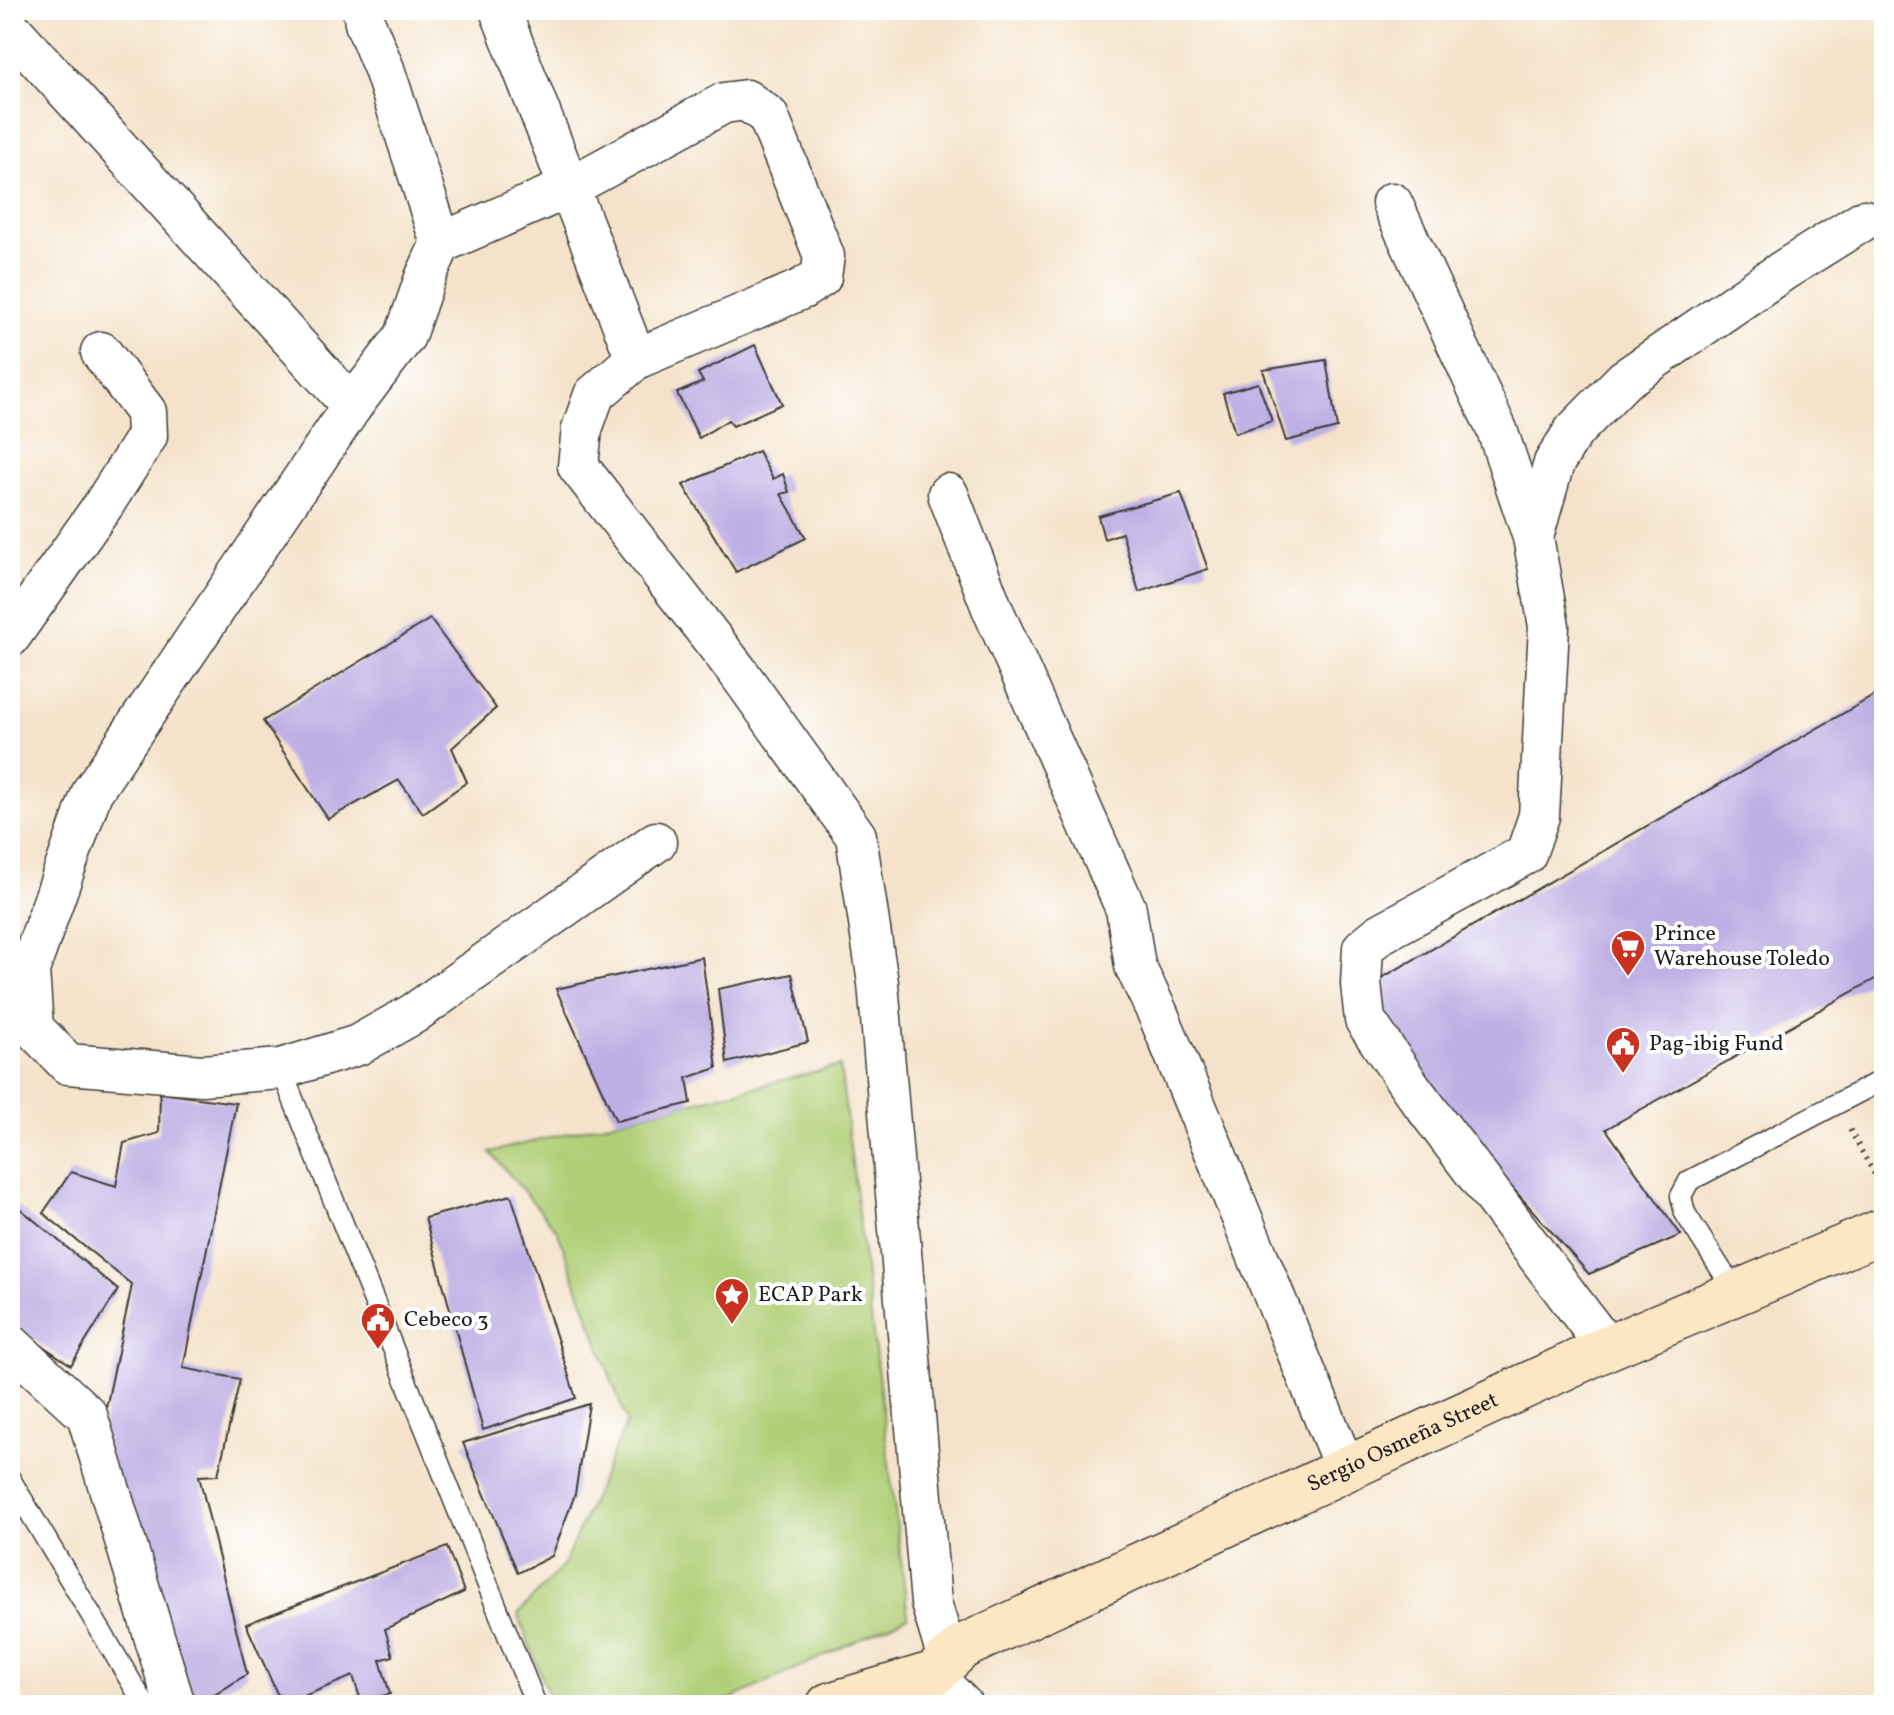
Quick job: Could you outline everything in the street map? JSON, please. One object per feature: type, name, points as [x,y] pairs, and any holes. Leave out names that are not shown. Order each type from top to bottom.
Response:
[{"type":"main road","name":"Sergio Osmeña Street","points":[[901,1705],[962,1647],[1607,1348],[1884,1230]]},
{"type":"main road","name":"Sergio Osmeña Street","points":[[829,1705],[940,1666]]},
{"type":"street","points":[[363,10],[441,243]]},
{"type":"street","points":[[500,10],[636,359]]},
{"type":"street","points":[[10,28],[352,406]]},
{"type":"street","points":[[656,842],[413,1014],[358,1045],[281,1069],[202,1075],[68,1064],[33,1028],[29,970],[92,792],[352,406],[405,336],[441,243],[570,187],[724,103],[746,100],[768,116],[824,256],[821,277],[802,289],[636,359],[594,395],[582,429],[578,466],[738,672],[856,836],[878,983],[931,1603],[940,1666],[962,1705]]},
{"type":"street","points":[[1392,203],[1497,430],[1533,537],[1549,626],[1539,816],[1526,854],[1380,934],[1363,948],[1361,984],[1365,1020],[1412,1089],[1607,1348]]},
{"type":"street","points":[[1533,537],[1554,463],[1574,431],[1624,380],[1784,270],[1864,220]]},
{"type":"street","points":[[10,637],[104,504],[147,436],[146,412],[101,352]]},
{"type":"street","points":[[948,494],[992,608],[1126,909],[1135,966],[1158,1014],[1345,1468]]},
{"type":"street","points":[[10,1344],[87,1415],[175,1705]]},
{"type":"lane","points":[[281,1069],[536,1705]]},
{"type":"lane","points":[[1736,1293],[1685,1213],[1681,1196],[1689,1181],[1884,1079]]},
{"type":"lane","points":[[10,1479],[145,1705]]},
{"type":"path","points":[[1836,1104],[1884,1193]]},
{"type":"green space","name":"ECAP Park","points":[[840,1066],[908,1617],[718,1705],[552,1705],[518,1614],[563,1566],[627,1422],[557,1230],[490,1152]]},
{"type":"building","points":[[755,345],[782,404],[733,426],[728,420],[699,438],[677,393],[703,382],[698,373]]},
{"type":"building","points":[[1326,360],[1337,428],[1286,441],[1263,370]]},
{"type":"building","points":[[1258,383],[1272,421],[1235,433],[1223,393]]},
{"type":"building","points":[[758,451],[773,479],[783,474],[789,492],[781,494],[806,538],[736,572],[683,485]]},
{"type":"building","points":[[1181,493],[1208,569],[1139,592],[1122,533],[1104,539],[1098,516]]},
{"type":"building","points":[[430,619],[496,708],[452,748],[467,782],[423,813],[399,780],[328,819],[263,721]]},
{"type":"building","name":"Prince Warehouse Toledo","points":[[1884,690],[1884,974],[1606,1129],[1681,1235],[1589,1274],[1421,1085],[1368,1013],[1373,983]]},
{"type":"building","points":[[702,957],[717,1068],[687,1078],[691,1103],[616,1121],[556,989]]},
{"type":"building","points":[[792,974],[808,1042],[727,1063],[718,989]]},
{"type":"building","points":[[160,1093],[236,1103],[183,1368],[240,1379],[218,1475],[199,1476],[247,1674],[199,1705],[194,1705],[101,1432],[132,1285],[43,1213],[71,1172],[116,1186],[124,1143],[159,1133]]},
{"type":"building","points":[[511,1195],[576,1398],[483,1430],[425,1218]]},
{"type":"building","points":[[17,1206],[118,1290],[71,1365],[10,1324],[10,1219]]},
{"type":"building","points":[[589,1404],[575,1494],[552,1556],[518,1573],[463,1443]]},
{"type":"building","points":[[447,1547],[464,1592],[385,1629],[393,1656],[380,1660],[390,1694],[361,1701],[353,1676],[282,1705],[246,1624]]},
{"type":"place","name":"Prince Warehouse Toledo","points":[[1628,978]]},
{"type":"place","name":"Pag-ibig Fund","points":[[1623,1075]]},
{"type":"place","name":"ECAP Park","points":[[732,1326]]},
{"type":"place","name":"Cebeco 3","points":[[378,1351]]}]
